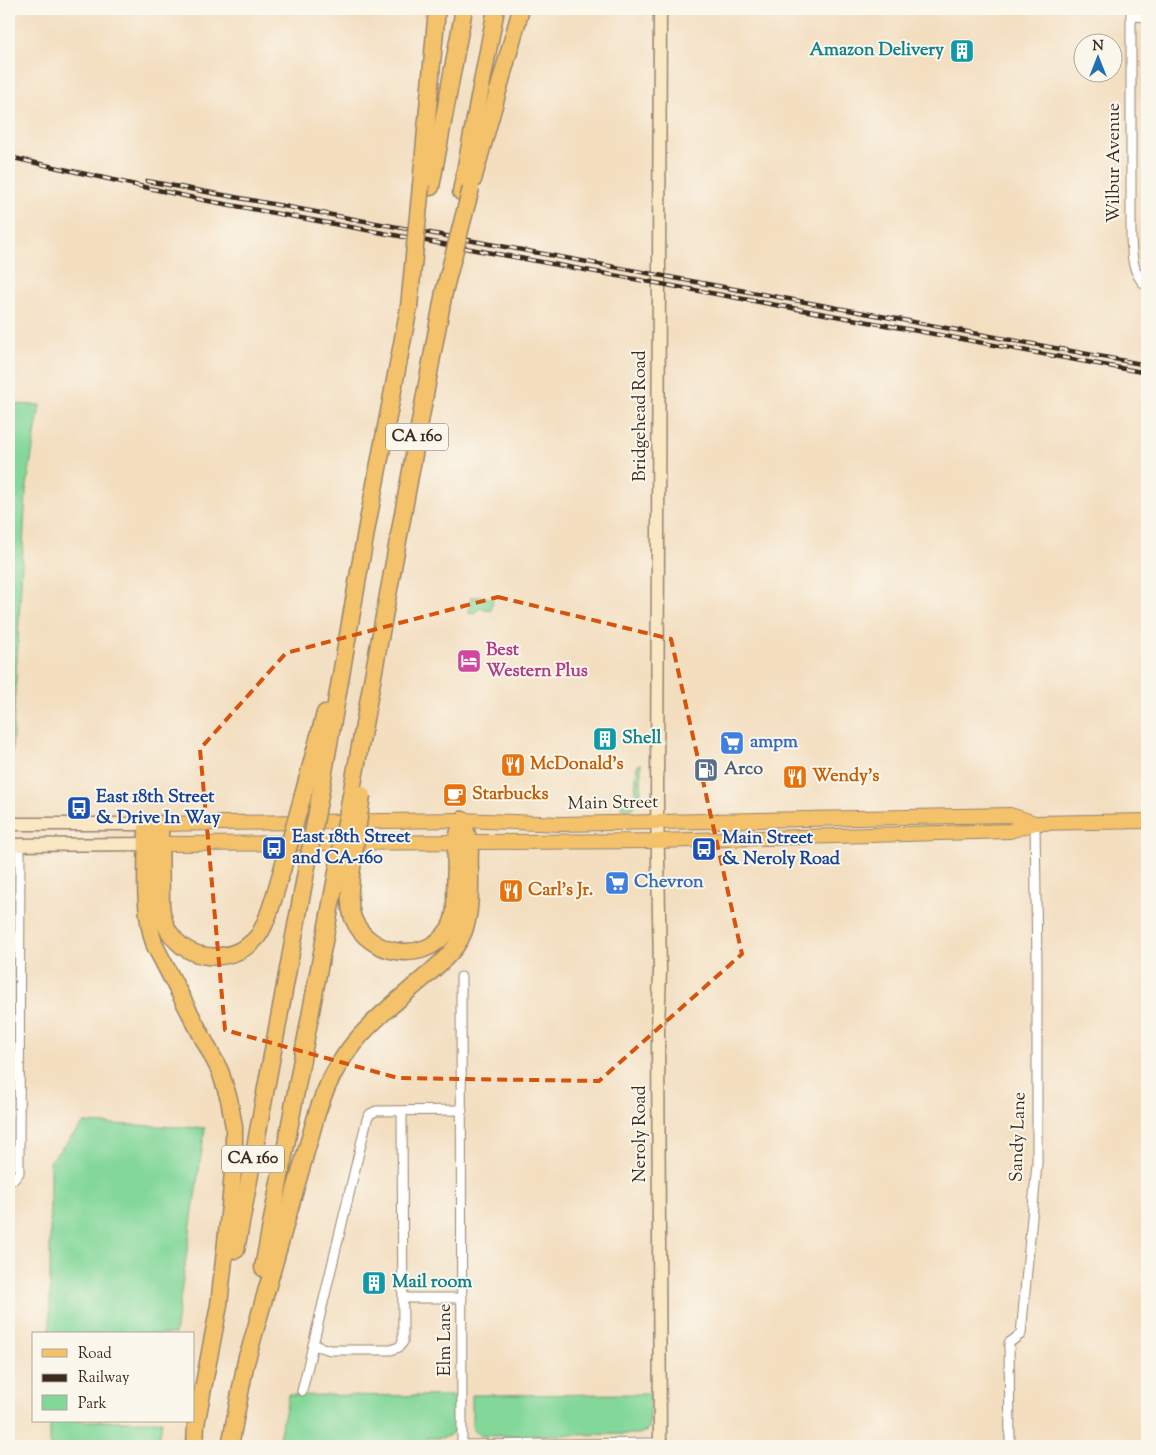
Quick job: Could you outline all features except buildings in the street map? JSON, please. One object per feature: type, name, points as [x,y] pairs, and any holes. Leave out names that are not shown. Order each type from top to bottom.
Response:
[{"type":"highway","points":[[426,186],[437,9]]},
{"type":"highway","name":"CA 160","points":[[199,1446],[306,872],[367,526],[409,307],[426,186],[464,9]]},
{"type":"highway","points":[[466,190],[496,9]]},
{"type":"highway","points":[[466,190],[521,9]]},
{"type":"highway","name":"CA 160","points":[[230,1446],[344,874],[390,582],[444,292],[466,190]]},
{"type":"highway","points":[[154,844],[163,918],[173,938],[192,952],[203,956],[216,957],[239,951],[250,944],[258,935],[269,911],[303,796],[333,680],[357,548],[367,526]]},
{"type":"highway","points":[[245,1366],[317,1113],[328,1082],[344,1056],[362,1033],[440,964],[457,945],[464,933],[469,909],[462,842],[462,820]]},
{"type":"highway","points":[[154,824],[154,844],[147,908],[150,933],[220,1071],[229,1099],[234,1127],[231,1196],[219,1305],[196,1425],[195,1446]]},
{"type":"highway","points":[[344,874],[353,917],[365,936],[374,943],[390,950],[407,953],[418,951],[441,939],[449,930],[455,908],[462,842]]},
{"type":"main road","name":"Main Street","points":[[154,824],[462,820],[561,824],[1010,816],[1035,822],[1147,821]]},
{"type":"main road","name":"Main Street","points":[[154,844],[658,841],[1010,831],[1035,822]]},
{"type":"street","name":"Bridgehead Road","points":[[658,822],[660,9]]},
{"type":"street","points":[[1131,13],[1147,17]]},
{"type":"street","name":"Wilbur Avenue","points":[[1131,13],[1132,261],[1138,277],[1144,284]]},
{"type":"street","name":"Neroly Road","points":[[658,822],[660,971],[658,1027],[660,1445]]},
{"type":"street","name":"Sandy Lane","points":[[1010,1446],[1009,1344],[1021,1334],[1037,1164],[1035,822]]},
{"type":"street","points":[[9,824],[154,824]]},
{"type":"street","points":[[9,1180],[14,1179],[19,1174],[20,948],[15,845],[154,844]]},
{"type":"street","points":[[9,947],[20,948]]},
{"type":"street","name":"Elm Lane","points":[[461,977],[462,1445],[660,1445]]},
{"type":"street","points":[[9,1082],[20,1082]]},
{"type":"street","points":[[302,1391],[367,1119],[370,1114],[376,1111],[462,1110]]},
{"type":"street","points":[[313,1345],[330,1350],[391,1350],[399,1347],[403,1342],[402,1111]]},
{"type":"street","points":[[404,1298],[462,1298]]},
{"type":"highlighted area","points":[[498,597],[671,639],[742,954],[599,1081],[398,1078],[225,1030],[200,749],[286,653]]},
{"type":"green space","points":[[9,404],[40,405],[26,491],[9,805]]},
{"type":"green space","points":[[471,597],[493,599],[491,610],[480,608],[474,613],[469,612]]},
{"type":"green space","points":[[641,764],[641,799],[633,808],[621,808],[621,804],[635,793],[637,766]]},
{"type":"green space","points":[[84,1123],[205,1128],[175,1332],[50,1332],[50,1161]]},
{"type":"green space","points":[[650,1394],[650,1420],[647,1431],[639,1434],[482,1436],[474,1431],[472,1426],[472,1395]]},
{"type":"green space","points":[[289,1395],[455,1396],[455,1428],[450,1435],[439,1438],[427,1438],[427,1446],[277,1446]]},
{"type":"green space","points":[[50,1422],[162,1422],[158,1446],[50,1446]]},
{"type":"railway","points":[[9,157],[203,200],[1147,373]]},
{"type":"railway","points":[[147,181],[1147,365]]},
{"type":"place","name":"Amazon Delivery","points":[[962,51]]},
{"type":"place","name":"Best Western Plus","points":[[469,661]]},
{"type":"place","name":"Shell","points":[[605,739]]},
{"type":"place","name":"ampm","points":[[732,743]]},
{"type":"place","name":"McDonald's","points":[[513,765]]},
{"type":"place","name":"Arco","points":[[706,770]]},
{"type":"place","name":"Wendy's","points":[[795,777]]},
{"type":"place","name":"Starbucks","points":[[455,795]]},
{"type":"place","name":"East 18th Street & Drive In Way","points":[[79,808]]},
{"type":"place","name":"East 18th Street and CA-160","points":[[274,848]]},
{"type":"place","name":"Main Street & Neroly Road","points":[[704,849]]},
{"type":"place","name":"Chevron","points":[[617,883]]},
{"type":"place","name":"Carl's Jr.","points":[[511,891]]},
{"type":"place","name":"Mail room","points":[[374,1283]]}]
